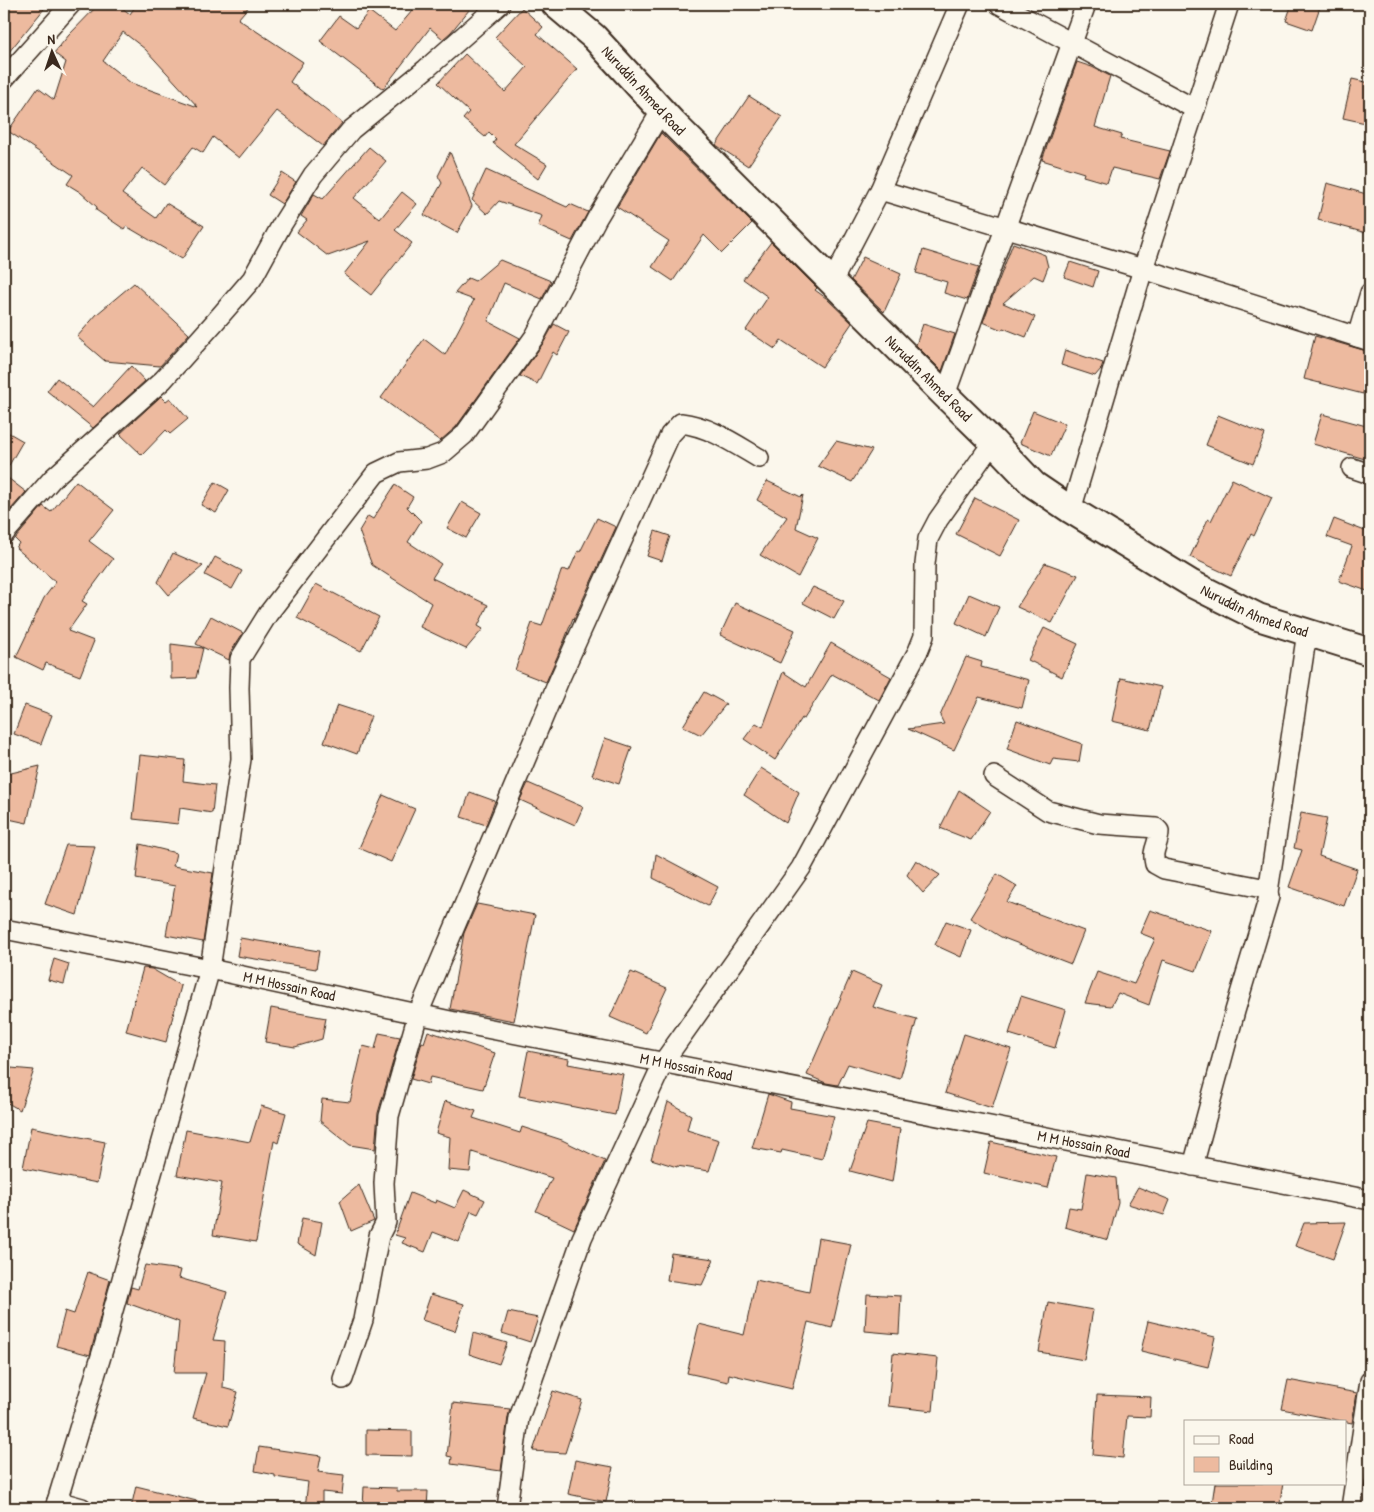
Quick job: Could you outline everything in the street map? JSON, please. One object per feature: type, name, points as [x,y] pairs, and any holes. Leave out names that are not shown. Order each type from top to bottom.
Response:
[{"type":"main road","name":"Nuruddin Ahmed Road","points":[[555,4],[594,37],[662,110],[1034,485],[1071,510],[1192,584],[1258,618],[1370,652]]},
{"type":"street","points":[[4,79],[71,4]]},
{"type":"street","points":[[4,534],[53,478],[163,380],[221,316],[252,279],[312,175],[351,130],[426,69],[500,4]]},
{"type":"street","points":[[832,282],[880,190],[960,4]]},
{"type":"street","points":[[999,4],[1195,109]]},
{"type":"street","points":[[944,395],[1086,4]]},
{"type":"street","points":[[1071,510],[1143,269],[1229,4]]},
{"type":"street","points":[[82,1508],[56,1504],[108,1333],[210,968],[241,759],[240,659],[268,614],[376,473],[399,462],[427,459],[443,453],[464,435],[535,336],[598,218],[662,110]]},
{"type":"street","points":[[880,190],[1143,269],[1364,339],[1370,293]]},
{"type":"street","points":[[343,1379],[363,1320],[380,1236],[386,1222],[384,1183],[389,1116],[418,1014],[559,680],[670,435],[681,423],[694,424],[759,458]]},
{"type":"street","points":[[507,1508],[519,1418],[582,1238],[664,1061],[802,868],[918,651],[924,636],[925,564],[928,539],[938,520],[993,442]]},
{"type":"street","points":[[1352,468],[1370,474]]},
{"type":"street","points":[[1193,1166],[1235,1011],[1269,897],[1268,892],[1307,632]]},
{"type":"street","points":[[994,776],[1048,811],[1099,824],[1156,828],[1160,831],[1160,837],[1153,855],[1156,864],[1164,869],[1262,888],[1268,892]]},
{"type":"street","name":"M M Hossain Road","points":[[4,929],[210,968],[418,1014],[1370,1200]]},
{"type":"street","points":[[1350,1508],[1370,1381]]},
{"type":"building","points":[[4,4],[48,4],[4,58]]},
{"type":"building","points":[[99,4],[117,4],[130,14],[137,4],[251,4],[238,19],[303,62],[290,82],[342,123],[323,146],[277,111],[239,158],[213,137],[203,153],[193,147],[164,185],[142,168],[122,194],[156,218],[166,203],[204,226],[182,259],[126,226],[124,229],[96,210],[97,207],[80,192],[67,184],[73,175],[8,131],[38,88],[54,100],[66,62],[54,53]],"holes":[[[123,32],[145,49],[198,107],[131,83],[103,61]]]},
{"type":"building","points":[[418,4],[474,4],[443,39],[430,28],[383,89],[320,41],[339,16],[356,28],[369,11],[395,31]]},
{"type":"building","points":[[1292,4],[1321,4],[1312,30],[1286,21]]},
{"type":"building","points":[[522,8],[543,27],[537,34],[577,69],[514,144],[547,164],[538,179],[493,143],[496,139],[489,132],[485,137],[463,119],[469,112],[438,83],[465,54],[505,92],[527,67],[495,37]]},
{"type":"building","points":[[1077,62],[1110,76],[1095,127],[1122,135],[1120,139],[1170,151],[1160,179],[1112,168],[1107,183],[1083,176],[1084,173],[1042,160]]},
{"type":"building","points":[[1352,79],[1370,83],[1370,124],[1343,118]]},
{"type":"building","points":[[749,96],[782,117],[748,166],[716,145]]},
{"type":"building","points":[[661,133],[752,223],[722,253],[704,235],[673,281],[652,267],[669,241],[617,207]]},
{"type":"building","points":[[369,147],[386,161],[354,198],[380,219],[402,192],[417,204],[395,230],[412,243],[371,295],[344,274],[370,241],[328,256],[297,232],[307,220],[301,216],[314,194],[323,199]]},
{"type":"building","points":[[450,152],[472,206],[457,233],[424,215],[442,183],[438,176]]},
{"type":"building","points":[[486,170],[567,207],[570,204],[588,212],[572,241],[538,226],[542,216],[499,201],[487,214],[472,200]]},
{"type":"building","points":[[282,173],[296,182],[282,204],[268,195]]},
{"type":"building","points":[[1327,183],[1370,195],[1370,234],[1318,220]]},
{"type":"building","points":[[771,242],[817,288],[815,290],[852,323],[822,367],[781,340],[775,349],[746,330],[768,297],[743,279]]},
{"type":"building","points":[[1013,243],[1045,255],[1048,267],[1043,280],[1034,276],[1003,303],[1035,317],[1026,337],[983,322]]},
{"type":"building","points":[[923,250],[979,267],[967,300],[944,293],[947,282],[916,273]]},
{"type":"building","points":[[863,257],[901,274],[884,312],[851,280]]},
{"type":"building","points":[[500,260],[551,281],[542,299],[504,283],[488,321],[520,338],[456,427],[440,441],[381,398],[424,339],[445,355],[474,300],[455,293],[468,278],[475,281]]},
{"type":"building","points":[[1070,262],[1098,271],[1093,287],[1064,277]]},
{"type":"building","points":[[134,283],[189,334],[160,366],[105,361],[77,337],[97,314]]},
{"type":"building","points":[[554,324],[569,332],[557,355],[553,352],[537,384],[520,376]]},
{"type":"building","points":[[923,324],[955,334],[942,371],[916,345]]},
{"type":"building","points":[[1315,336],[1370,352],[1370,365],[1363,394],[1304,379]]},
{"type":"building","points":[[1065,350],[1103,363],[1101,369],[1095,376],[1061,365]]},
{"type":"building","points":[[131,366],[145,381],[93,428],[47,391],[57,378],[93,407]]},
{"type":"building","points":[[161,396],[166,401],[170,398],[188,419],[170,434],[166,430],[142,455],[120,434]]},
{"type":"building","points":[[1033,411],[1065,424],[1051,456],[1020,443]]},
{"type":"building","points":[[1322,414],[1370,427],[1370,440],[1365,459],[1313,444]]},
{"type":"building","points":[[1218,415],[1265,434],[1253,464],[1206,445]]},
{"type":"building","points":[[4,430],[23,441],[4,474]]},
{"type":"building","points":[[836,441],[872,450],[852,482],[818,466]]},
{"type":"building","points":[[4,475],[26,492],[4,517]]},
{"type":"building","points":[[1232,479],[1272,498],[1254,536],[1251,534],[1231,576],[1190,557],[1208,519],[1211,521]]},
{"type":"building","points":[[76,481],[114,510],[89,541],[113,559],[82,601],[87,604],[68,631],[94,641],[80,676],[46,663],[43,670],[16,657],[44,598],[56,582],[16,548],[19,543],[15,539],[43,506],[51,512]]},
{"type":"building","points":[[767,481],[801,497],[803,495],[796,528],[818,538],[798,577],[760,555],[787,517],[757,500]]},
{"type":"building","points":[[215,482],[229,490],[216,513],[201,505]]},
{"type":"building","points":[[395,485],[413,497],[407,507],[421,521],[408,542],[441,564],[432,578],[488,605],[478,626],[483,629],[466,649],[420,627],[431,603],[372,565],[359,531],[368,516],[373,519]]},
{"type":"building","points":[[975,498],[1019,520],[1000,556],[956,534]]},
{"type":"building","points":[[462,502],[481,513],[466,538],[447,528]]},
{"type":"building","points":[[597,518],[616,527],[573,618],[546,682],[515,670],[532,623],[542,626],[562,569],[569,571]]},
{"type":"building","points":[[1334,519],[1370,533],[1370,592],[1339,581],[1352,546],[1327,537]]},
{"type":"building","points":[[655,531],[670,536],[662,561],[647,556]]},
{"type":"building","points":[[173,553],[203,566],[169,595],[158,582]]},
{"type":"building","points":[[215,557],[242,571],[232,589],[205,575]]},
{"type":"building","points":[[1045,563],[1078,575],[1052,623],[1017,607]]},
{"type":"building","points":[[316,584],[379,617],[361,651],[297,618]]},
{"type":"building","points":[[813,587],[844,601],[834,619],[803,603]]},
{"type":"building","points":[[969,594],[999,607],[986,637],[956,623]]},
{"type":"building","points":[[735,603],[795,630],[780,663],[720,635]]},
{"type":"building","points":[[211,616],[243,633],[230,653],[229,660],[196,644]]},
{"type":"building","points":[[1044,628],[1078,644],[1062,677],[1028,660]]},
{"type":"building","points":[[831,643],[891,677],[879,700],[832,674],[804,719],[802,718],[775,760],[744,739],[756,723],[763,727],[783,672],[806,687]]},
{"type":"building","points":[[171,644],[203,648],[196,678],[171,679]]},
{"type":"building","points":[[966,657],[982,662],[981,667],[1029,680],[1022,708],[979,697],[954,750],[908,729],[944,724],[940,716]]},
{"type":"building","points":[[1121,678],[1161,687],[1150,730],[1112,721]]},
{"type":"building","points":[[704,692],[726,704],[701,735],[683,726]]},
{"type":"building","points":[[25,705],[52,715],[41,744],[14,734]]},
{"type":"building","points":[[337,705],[371,716],[357,754],[324,742]]},
{"type":"building","points":[[1017,720],[1082,744],[1079,762],[1053,759],[1050,765],[1007,749]]},
{"type":"building","points":[[605,738],[632,747],[619,784],[592,775]]},
{"type":"building","points":[[140,755],[185,760],[183,781],[215,785],[212,813],[180,808],[178,824],[133,819]]},
{"type":"building","points":[[40,766],[27,823],[4,818],[4,788],[7,774]]},
{"type":"building","points":[[761,768],[799,792],[786,823],[744,795]]},
{"type":"building","points":[[528,783],[583,807],[575,825],[520,800]]},
{"type":"building","points":[[959,790],[990,811],[971,840],[940,828]]},
{"type":"building","points":[[470,792],[495,801],[486,825],[461,817]]},
{"type":"building","points":[[383,795],[415,809],[391,862],[359,848]]},
{"type":"building","points":[[1301,813],[1327,818],[1319,856],[1357,869],[1344,906],[1289,887],[1302,850],[1294,848]]},
{"type":"building","points":[[140,844],[176,853],[173,866],[213,873],[203,942],[166,935],[175,886],[136,879]]},
{"type":"building","points":[[66,845],[95,846],[77,915],[45,904]]},
{"type":"building","points":[[656,854],[718,887],[708,906],[653,878]]},
{"type":"building","points":[[916,860],[940,875],[923,893],[907,875]]},
{"type":"building","points":[[997,874],[1017,886],[1007,902],[1084,931],[1071,964],[1001,937],[970,918]]},
{"type":"building","points":[[477,904],[535,915],[514,1021],[450,1009],[464,933]]},
{"type":"building","points":[[1150,910],[1212,931],[1196,971],[1163,960],[1149,1005],[1118,993],[1111,1006],[1085,1003],[1097,972],[1134,984],[1155,939],[1140,933]]},
{"type":"building","points":[[946,921],[971,930],[961,957],[935,945]]},
{"type":"building","points":[[240,938],[319,951],[316,969],[237,956]]},
{"type":"building","points":[[54,959],[69,964],[64,984],[48,980]]},
{"type":"building","points":[[143,968],[152,969],[181,986],[166,1042],[126,1031]]},
{"type":"building","points":[[631,972],[667,988],[646,1033],[610,1017]]},
{"type":"building","points":[[852,972],[882,985],[873,1007],[917,1019],[900,1079],[848,1064],[838,1085],[826,1083],[807,1075]]},
{"type":"building","points":[[1021,996],[1066,1010],[1055,1048],[1009,1034]]},
{"type":"building","points":[[271,1008],[326,1018],[322,1039],[295,1047],[265,1042]]},
{"type":"building","points":[[428,1031],[495,1053],[483,1089],[430,1077],[428,1084],[411,1079],[422,1042],[424,1043]]},
{"type":"building","points":[[379,1033],[400,1037],[378,1113],[375,1149],[350,1145],[320,1121],[322,1099],[350,1102],[363,1046],[375,1049]]},
{"type":"building","points":[[964,1034],[1011,1049],[992,1108],[945,1093]]},
{"type":"building","points":[[528,1051],[569,1059],[568,1064],[623,1074],[615,1115],[519,1096]]},
{"type":"building","points":[[11,1068],[34,1070],[20,1110],[4,1101]]},
{"type":"building","points":[[768,1094],[791,1102],[790,1108],[834,1116],[822,1159],[782,1150],[781,1153],[752,1148]]},
{"type":"building","points":[[445,1101],[476,1111],[473,1118],[520,1133],[522,1127],[562,1140],[605,1161],[574,1229],[536,1211],[552,1178],[472,1152],[470,1172],[448,1170],[450,1137],[436,1133]]},
{"type":"building","points":[[668,1102],[691,1115],[687,1130],[719,1140],[709,1171],[677,1167],[651,1159]]},
{"type":"building","points":[[261,1106],[286,1113],[278,1143],[274,1141],[256,1242],[213,1235],[222,1183],[177,1175],[186,1130],[250,1142]]},
{"type":"building","points":[[867,1123],[900,1129],[892,1182],[850,1171]]},
{"type":"building","points":[[31,1127],[105,1142],[97,1183],[23,1168]]},
{"type":"building","points":[[991,1142],[1056,1157],[1048,1188],[984,1173]]},
{"type":"building","points":[[1087,1173],[1116,1178],[1118,1203],[1108,1240],[1065,1227],[1069,1207],[1081,1209]]},
{"type":"building","points":[[359,1185],[374,1221],[351,1231],[340,1201]]},
{"type":"building","points":[[1138,1187],[1170,1200],[1164,1215],[1128,1204]]},
{"type":"building","points":[[464,1190],[485,1200],[478,1214],[471,1211],[459,1242],[433,1232],[425,1252],[402,1243],[405,1238],[395,1235],[410,1193],[435,1203],[436,1200],[455,1208]]},
{"type":"building","points":[[302,1218],[322,1222],[316,1255],[297,1244]]},
{"type":"building","points":[[1346,1222],[1333,1259],[1295,1246],[1304,1223]]},
{"type":"building","points":[[818,1238],[851,1244],[832,1328],[808,1322],[792,1389],[729,1374],[728,1382],[687,1373],[699,1324],[744,1335],[756,1280],[809,1292]]},
{"type":"building","points":[[671,1253],[714,1259],[702,1285],[667,1280]]},
{"type":"building","points":[[145,1265],[181,1270],[179,1278],[227,1292],[213,1340],[225,1341],[223,1388],[238,1392],[228,1426],[193,1418],[206,1373],[174,1373],[179,1322],[127,1303],[131,1287],[138,1289]]},
{"type":"building","points":[[88,1272],[110,1280],[90,1355],[56,1346],[65,1311],[74,1314]]},
{"type":"building","points":[[431,1294],[464,1304],[455,1331],[422,1320]]},
{"type":"building","points":[[867,1294],[901,1296],[899,1334],[865,1331]]},
{"type":"building","points":[[1048,1302],[1093,1310],[1084,1360],[1039,1352]]},
{"type":"building","points":[[508,1312],[538,1318],[530,1342],[502,1333]]},
{"type":"building","points":[[1148,1321],[1215,1337],[1208,1367],[1141,1351]]},
{"type":"building","points":[[473,1333],[507,1343],[499,1364],[469,1354]]},
{"type":"building","points":[[893,1353],[938,1358],[933,1411],[888,1406]]},
{"type":"building","points":[[1288,1380],[1357,1393],[1352,1423],[1346,1422],[1346,1420],[1337,1420],[1282,1409]]},
{"type":"building","points":[[553,1391],[582,1400],[565,1453],[533,1451]]},
{"type":"building","points":[[1097,1395],[1151,1397],[1150,1417],[1127,1416],[1123,1458],[1093,1455]]},
{"type":"building","points":[[453,1403],[510,1409],[501,1471],[451,1464],[452,1457],[447,1456]]},
{"type":"building","points":[[366,1430],[412,1431],[412,1456],[366,1455]]},
{"type":"building","points":[[259,1447],[321,1456],[318,1472],[344,1475],[342,1494],[322,1492],[322,1508],[305,1508],[308,1482],[275,1477],[275,1475],[255,1471]]},
{"type":"building","points":[[575,1460],[613,1467],[606,1502],[568,1494]]},
{"type":"building","points":[[1215,1484],[1283,1484],[1279,1508],[1246,1508],[1212,1503]]},
{"type":"building","points":[[136,1486],[205,1503],[204,1508],[131,1508]]},
{"type":"building","points":[[364,1487],[397,1488],[397,1491],[428,1491],[427,1508],[363,1508]]}]
